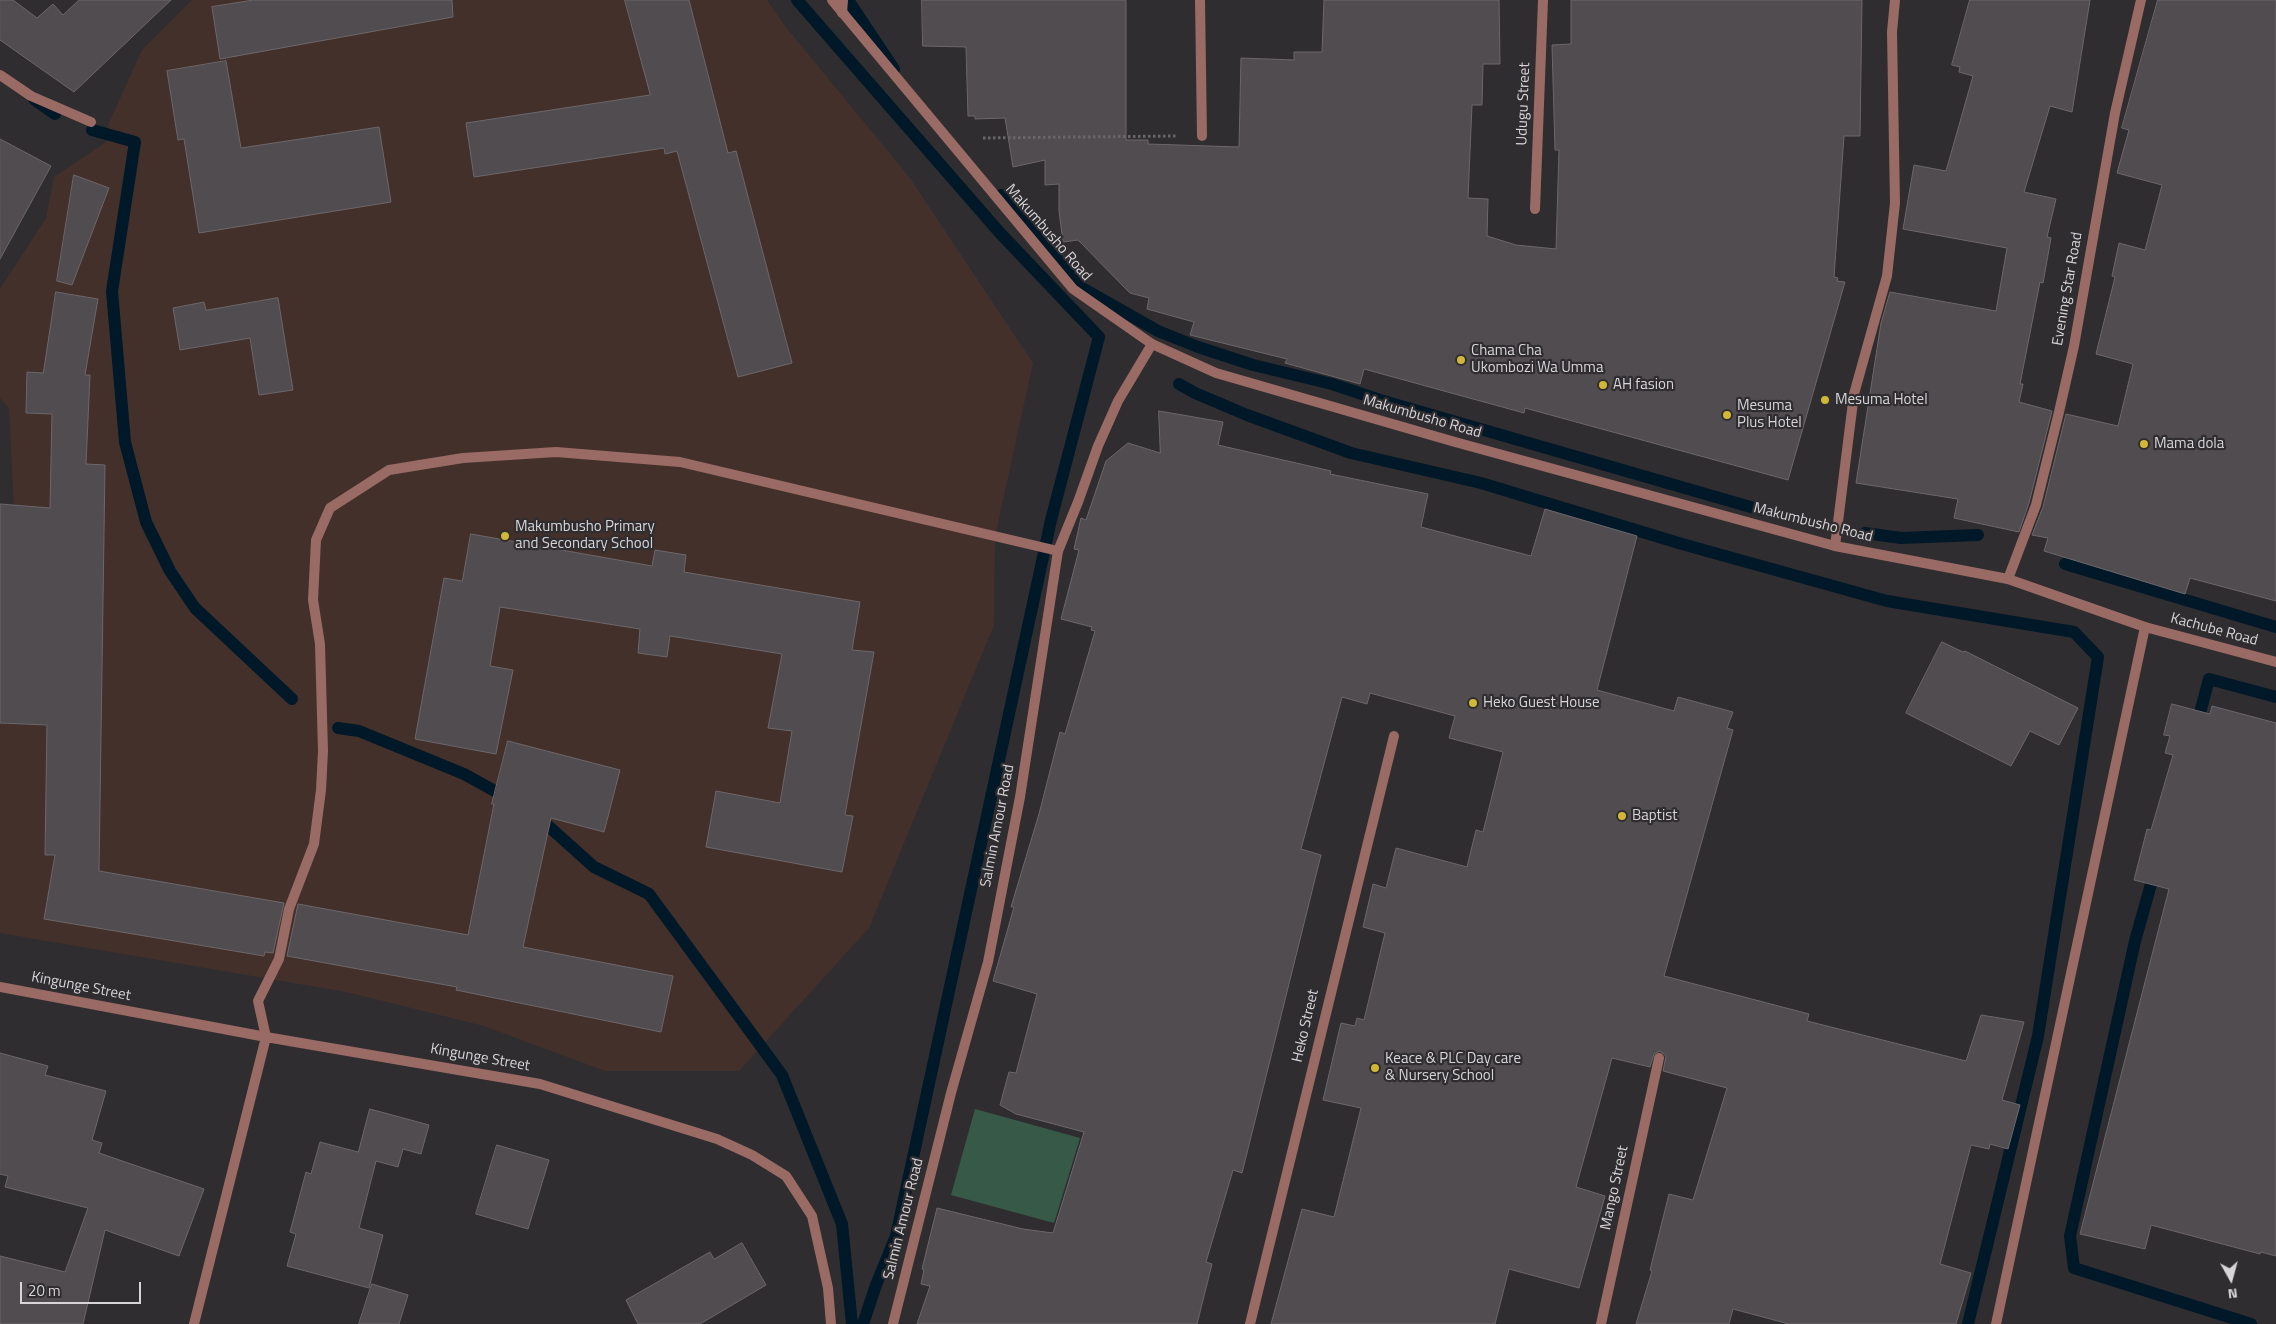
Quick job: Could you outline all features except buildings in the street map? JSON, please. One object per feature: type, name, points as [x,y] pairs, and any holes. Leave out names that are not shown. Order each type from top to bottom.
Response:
[{"type":"street","name":"Makumbusho Road","points":[[832,0],[1073,289],[1152,344],[1216,373],[1455,442],[1835,546],[2008,580],[2145,627]]},
{"type":"street","points":[[842,13],[844,0]]},
{"type":"street","points":[[1200,0],[1202,136]]},
{"type":"street","name":"Udugu Street","points":[[1535,209],[1543,0]]},
{"type":"street","points":[[1835,546],[1854,394],[1887,276],[1896,204],[1892,32],[1895,0]]},
{"type":"street","name":"Evening Star Road","points":[[2008,580],[2036,505],[2059,412],[2074,346],[2115,114],[2141,0]]},
{"type":"street","points":[[0,75],[31,96],[91,122]]},
{"type":"street","name":"Salmin Amour Road","points":[[893,1324],[951,1093],[988,962],[1020,797],[1058,551],[1118,401],[1152,344]]},
{"type":"street","points":[[194,1324],[266,1037],[258,1001],[279,959],[289,909],[314,844],[321,790],[323,751],[320,644],[313,600],[316,540],[330,508],[389,470],[463,458],[556,452],[680,462],[1058,551]]},
{"type":"street","points":[[1996,1324],[2145,627]]},
{"type":"street","name":"Kachube Road","points":[[2145,627],[2276,662]]},
{"type":"street","name":"Heko Street","points":[[1250,1324],[1394,736]]},
{"type":"street","name":"Kingunge Street","points":[[0,987],[266,1037],[540,1084],[717,1139],[752,1155],[786,1176],[812,1216],[828,1288],[831,1324]]},
{"type":"street","name":"Mango Street","points":[[1601,1324],[1659,1058]]},
{"type":"path","points":[[949,139],[1202,136]]},
{"type":"shaded area","name":"Makumbusho Primary and Secondary School","points":[[192,0],[767,0],[785,26],[910,178],[1033,363],[995,537],[994,625],[869,928],[739,1071],[605,1071],[484,1026],[346,992],[0,933],[0,654],[15,534],[9,408],[0,398],[0,289],[46,218],[54,177],[109,140],[108,125],[142,50]]},
{"type":"green space","points":[[975,1109],[1080,1138],[1054,1223],[951,1195]]},
{"type":"waterway","points":[[797,0],[1000,233],[1099,337],[1051,520],[896,1236],[876,1285],[863,1324]]},
{"type":"waterway","points":[[848,0],[894,69]]},
{"type":"waterway","points":[[34,99],[55,114]]},
{"type":"waterway","points":[[92,130],[135,142],[112,291],[125,442],[146,522],[170,571],[195,608],[292,699]]},
{"type":"waterway","points":[[1001,195],[1082,288],[1158,331],[1198,347],[1253,365],[1332,384],[1380,400],[1761,510]]},
{"type":"waterway","points":[[1179,384],[1195,393],[1247,415],[1351,453],[1481,483],[1682,544],[1887,601],[2074,632],[2098,657],[2038,1036],[1968,1324]]},
{"type":"waterway","points":[[1865,533],[1901,538],[1978,535]]},
{"type":"waterway","points":[[2065,564],[2276,627]]},
{"type":"waterway","points":[[2196,728],[2209,679],[2276,697]]},
{"type":"waterway","points":[[338,728],[359,731],[464,774],[511,800]]},
{"type":"waterway","points":[[536,815],[594,867],[649,894],[782,1075],[842,1224],[852,1324]]},
{"type":"waterway","points":[[2155,870],[2135,941],[2070,1236],[2074,1268],[2251,1324]]},
{"type":"place","name":"Chama Cha Ukombozi Wa Umma","points":[[1461,360]]},
{"type":"place","name":"AH fasion","points":[[1603,385]]},
{"type":"place","name":"Mesuma Hotel","points":[[1825,400]]},
{"type":"place","name":"Mesuma Plus Hotel","points":[[1727,415]]},
{"type":"place","name":"Mama dola","points":[[2144,444]]},
{"type":"place","name":"Makumbusho Primary and Secondary School","points":[[505,536]]},
{"type":"place","name":"Heko Guest House","points":[[1473,703]]},
{"type":"place","name":"Baptist","points":[[1622,816]]},
{"type":"place","name":"Keace & PLC Day care & Nursery School","points":[[1375,1068]]}]
